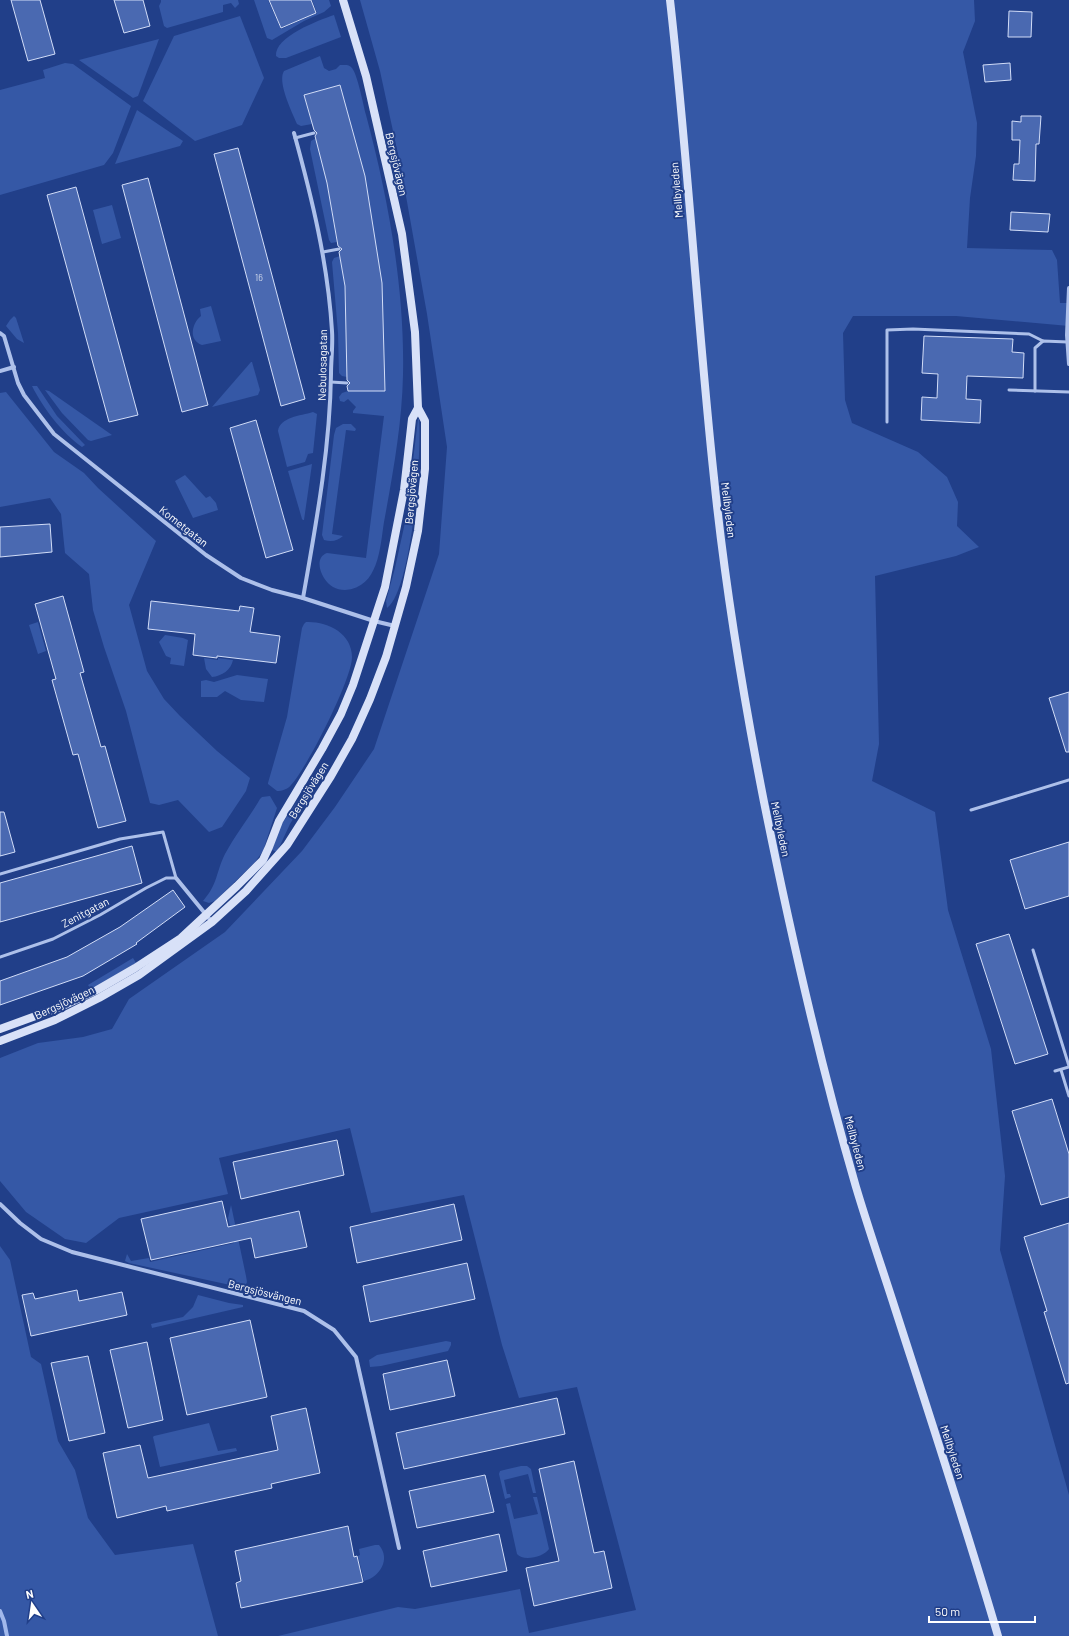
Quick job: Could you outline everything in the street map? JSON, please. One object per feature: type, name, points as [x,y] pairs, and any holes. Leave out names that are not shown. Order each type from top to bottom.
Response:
[{"type":"street","name":"Bergsjövägen","points":[[0,1041],[55,1020],[100,998],[139,975],[246,891],[287,845],[331,776],[352,739],[386,657],[406,587],[418,531],[424,477],[425,421],[418,408],[415,332],[402,234],[366,76],[343,0]]},
{"type":"street","name":"Mellbyleden","points":[[670,0],[714,482],[731,611],[763,799],[798,964],[856,1187],[963,1521],[998,1636]]},
{"type":"street","name":"Nebulosagatan","points":[[294,135],[308,184],[323,252],[329,295],[332,333],[329,427],[321,490],[303,598]]},
{"type":"street","points":[[1069,288],[1069,364]]},
{"type":"street","name":"Kometgatan","points":[[0,333],[4,336],[24,396],[54,434],[206,554],[241,578],[272,590],[303,598],[374,622],[395,626]]},
{"type":"street","points":[[0,371],[14,367]]},
{"type":"street","name":"Bergsjövägen","points":[[0,1029],[63,1006],[97,990],[135,968],[209,919],[263,860],[278,821],[341,714],[353,685],[385,587],[393,554],[404,490],[412,419],[418,408]]},
{"type":"street","points":[[176,878],[209,919]]},
{"type":"street","name":"Bergsjösvängen","points":[[0,1204],[20,1223],[41,1239],[72,1252],[304,1311],[334,1330],[356,1357],[399,1548]]},
{"type":"lane","points":[[294,135],[314,133]]},
{"type":"lane","points":[[323,252],[339,249]]},
{"type":"lane","points":[[887,422],[887,330],[913,329],[1029,334],[1043,341],[1068,342]]},
{"type":"lane","points":[[1035,391],[1036,348],[1043,341]]},
{"type":"lane","points":[[331,382],[347,382]]},
{"type":"lane","points":[[1009,390],[1069,392]]},
{"type":"lane","points":[[971,810],[1069,780]]},
{"type":"lane","points":[[0,874],[120,839],[163,832],[176,878]]},
{"type":"lane","name":"Zenitgatan","points":[[0,957],[53,939],[100,915],[166,878],[176,878]]},
{"type":"lane","points":[[1033,950],[1069,1067],[1055,1071]]},
{"type":"lane","points":[[1061,1070],[1069,1096]]},
{"type":"shaded area","points":[[161,0],[238,0],[239,4],[235,8],[231,3],[223,5],[223,12],[167,28],[164,26],[159,6]]},
{"type":"shaded area","points":[[254,0],[268,0],[281,29],[317,13],[312,0],[329,0],[331,6],[324,12],[304,21],[272,40],[267,38]]},
{"type":"shaded area","points":[[360,0],[974,0],[975,21],[963,52],[977,123],[976,156],[970,198],[967,248],[1052,250],[1057,260],[1060,303],[1069,303],[1069,326],[956,316],[853,316],[843,333],[845,400],[852,423],[918,452],[947,477],[958,502],[957,526],[979,547],[956,556],[875,576],[879,744],[872,781],[935,812],[948,910],[991,1049],[1005,1176],[1000,1250],[1069,1495],[1069,1636],[278,1636],[398,1607],[415,1609],[520,1589],[529,1633],[636,1610],[577,1387],[519,1398],[502,1345],[464,1195],[371,1213],[350,1128],[219,1158],[228,1194],[119,1218],[86,1243],[65,1239],[26,1212],[0,1181],[0,1058],[38,1043],[83,1037],[112,1029],[129,999],[225,932],[302,851],[335,807],[374,749],[439,554],[447,447],[427,314],[401,168],[380,71]]},
{"type":"shaded area","points":[[334,15],[341,37],[286,58],[279,58],[276,56],[277,49],[282,42],[290,36],[309,25]]},
{"type":"shaded area","points":[[240,16],[264,78],[242,125],[195,141],[143,101],[174,36]]},
{"type":"shaded area","points":[[159,39],[138,96],[133,98],[79,60]]},
{"type":"shaded area","points":[[320,56],[324,68],[329,71],[336,69],[340,65],[350,66],[358,83],[374,146],[394,244],[403,342],[403,375],[399,430],[379,554],[376,565],[365,582],[356,588],[345,590],[333,587],[326,581],[322,575],[320,561],[321,557],[327,553],[366,558],[384,416],[353,413],[356,407],[348,399],[344,402],[340,401],[339,397],[342,393],[348,391],[385,391],[365,176],[340,85],[304,95],[312,124],[301,126],[297,124],[282,82],[284,71]]},
{"type":"shaded area","points":[[65,63],[73,64],[131,106],[113,153],[104,165],[0,195],[0,90],[45,78],[43,70]]},
{"type":"shaded area","points":[[137,110],[183,141],[180,146],[115,164]]},
{"type":"shaded area","points":[[316,138],[327,183],[337,242],[331,243],[329,240],[310,149],[311,141]]},
{"type":"shaded area","points":[[112,205],[121,238],[102,244],[93,210]]},
{"type":"shaded area","points":[[340,256],[345,286],[347,377],[342,376],[339,373],[338,333],[332,262],[334,258]]},
{"type":"shaded area","points":[[211,306],[221,341],[202,345],[195,339],[193,331],[195,323],[201,316],[200,309]]},
{"type":"shaded area","points":[[14,316],[24,343],[17,339],[6,326]]},
{"type":"shaded area","points":[[251,362],[260,390],[258,395],[212,407]]},
{"type":"shaded area","points":[[32,386],[37,386],[57,416],[85,445],[82,447],[67,435],[47,411]]},
{"type":"shaded area","points":[[45,390],[49,391],[112,435],[91,441],[88,440],[62,413]]},
{"type":"shaded area","points":[[6,392],[54,452],[84,473],[98,488],[156,541],[129,605],[147,671],[164,699],[217,751],[250,778],[246,791],[222,827],[209,832],[178,800],[159,805],[150,803],[126,711],[93,610],[89,574],[65,553],[61,514],[50,498],[0,507],[0,393]]},
{"type":"shaded area","points":[[313,412],[317,414],[313,453],[308,454],[305,462],[287,467],[278,431],[280,426],[282,423],[291,418]]},
{"type":"shaded area","points":[[418,419],[420,436],[414,519],[403,576],[396,596],[387,608],[386,601],[406,518]]},
{"type":"shaded area","points":[[343,424],[351,424],[356,429],[355,431],[346,430],[332,534],[343,536],[334,541],[327,541],[324,540],[322,535],[334,435],[336,428]]},
{"type":"shaded area","points":[[312,464],[304,520],[303,520],[288,471]]},
{"type":"shaded area","points":[[185,475],[206,498],[210,496],[216,503],[218,510],[193,518],[175,481]]},
{"type":"shaded area","points":[[38,622],[46,651],[38,654],[29,625]]},
{"type":"shaded area","points":[[306,622],[314,622],[330,626],[337,630],[348,641],[352,657],[345,684],[337,703],[307,761],[290,786],[285,790],[277,791],[268,783],[287,717],[302,628]]},
{"type":"shaded area","points":[[165,635],[188,640],[184,666],[170,664],[171,658],[166,656],[159,642]]},
{"type":"shaded area","points":[[204,658],[233,660],[226,672],[212,677],[206,669]]},
{"type":"shaded area","points":[[237,675],[268,679],[264,702],[241,700],[225,691],[217,697],[201,697],[201,681],[206,680],[214,682]]},
{"type":"shaded area","points":[[311,782],[314,785],[290,824],[277,852],[272,850],[281,825]]},
{"type":"shaded area","points":[[270,796],[277,808],[263,851],[255,862],[215,901],[209,903],[203,901],[212,889],[222,860],[233,840],[260,799],[262,797]]},
{"type":"shaded area","points":[[133,958],[136,963],[91,989],[88,985]]},
{"type":"shaded area","points":[[231,1205],[247,1282],[244,1288],[125,1261],[127,1254],[131,1261],[149,1258],[150,1262],[234,1243],[228,1218]]},
{"type":"shaded area","points":[[0,1246],[10,1260],[31,1357],[41,1364],[58,1441],[75,1470],[88,1518],[115,1555],[193,1544],[218,1636],[0,1636]]},
{"type":"shaded area","points":[[198,1295],[243,1305],[243,1307],[152,1328],[151,1324],[183,1317],[193,1307]]},
{"type":"shaded area","points":[[446,1341],[451,1342],[448,1351],[381,1366],[370,1367],[369,1360],[377,1355]]},
{"type":"shaded area","points":[[209,1423],[218,1451],[236,1448],[237,1451],[160,1467],[154,1436]]},
{"type":"shaded area","points":[[527,1466],[531,1469],[536,1493],[533,1493],[528,1474],[504,1480],[507,1494],[510,1494],[511,1497],[505,1499],[499,1474],[500,1471]]},
{"type":"shaded area","points":[[533,1497],[537,1497],[549,1549],[543,1554],[533,1558],[524,1558],[517,1554],[506,1504],[510,1503],[514,1519],[538,1514]]},
{"type":"shaded area","points":[[379,1545],[382,1550],[384,1561],[379,1572],[375,1576],[364,1581],[358,1556],[360,1555],[359,1549]]},
{"type":"building","points":[[11,0],[40,0],[55,54],[28,61]]},
{"type":"building","points":[[114,0],[143,0],[150,26],[124,33]]},
{"type":"building","points":[[269,0],[311,0],[316,13],[281,28]]},
{"type":"building","points":[[1009,11],[1032,12],[1031,37],[1008,37]]},
{"type":"building","points":[[1010,63],[1011,80],[985,82],[983,65]]},
{"type":"building","points":[[340,85],[365,176],[382,283],[385,391],[348,391],[347,386],[350,383],[347,380],[345,286],[339,252],[342,249],[338,246],[327,183],[315,136],[317,133],[314,130],[304,95]]},
{"type":"building","points":[[1021,116],[1041,116],[1039,144],[1036,144],[1035,181],[1013,180],[1014,164],[1019,164],[1020,140],[1012,140],[1012,121],[1021,122]]},
{"type":"building","points":[[238,148],[305,399],[281,406],[214,154]]},
{"type":"building","points":[[148,178],[208,405],[182,412],[122,185]]},
{"type":"building","points":[[76,187],[138,415],[109,422],[47,195]]},
{"type":"building","points":[[1011,212],[1050,214],[1048,232],[1010,230]]},
{"type":"building","points":[[924,336],[1013,339],[1012,352],[1024,353],[1023,378],[967,376],[966,399],[981,400],[980,423],[921,420],[922,397],[937,398],[938,374],[922,373]]},
{"type":"building","points":[[256,420],[293,550],[266,558],[230,428]]},
{"type":"building","points":[[50,524],[52,552],[0,557],[0,527]]},
{"type":"building","points":[[63,596],[84,672],[80,673],[101,747],[105,746],[126,821],[98,828],[78,754],[73,755],[52,680],[56,679],[35,604]]},
{"type":"building","points":[[151,601],[239,611],[240,606],[254,608],[250,632],[280,636],[276,663],[217,656],[217,658],[193,655],[195,634],[148,629]]},
{"type":"building","points":[[1069,692],[1069,752],[1066,752],[1049,698]]},
{"type":"building","points":[[0,812],[4,812],[15,852],[0,856]]},
{"type":"building","points":[[1069,842],[1069,896],[1025,909],[1010,860]]},
{"type":"building","points":[[132,846],[142,883],[0,922],[0,883]]},
{"type":"building","points":[[173,890],[185,907],[136,943],[137,944],[83,976],[0,1005],[0,981],[67,957],[120,927]]},
{"type":"building","points":[[1009,934],[1048,1054],[1015,1064],[976,944]]},
{"type":"building","points":[[1052,1099],[1069,1154],[1069,1197],[1041,1205],[1012,1111]]},
{"type":"building","points":[[337,1140],[344,1175],[241,1199],[233,1162]]},
{"type":"building","points":[[222,1201],[228,1227],[299,1211],[307,1247],[255,1258],[251,1238],[151,1260],[141,1219]]},
{"type":"building","points":[[454,1204],[462,1240],[357,1263],[350,1227]]},
{"type":"building","points":[[1069,1223],[1069,1383],[1066,1384],[1044,1312],[1047,1311],[1024,1237]]},
{"type":"building","points":[[467,1263],[475,1299],[370,1322],[363,1286]]},
{"type":"building","points":[[77,1290],[79,1301],[122,1292],[127,1315],[31,1336],[22,1295],[33,1293],[35,1299]]},
{"type":"building","points":[[250,1320],[267,1397],[187,1415],[170,1338]]},
{"type":"building","points":[[147,1342],[163,1420],[128,1428],[110,1350]]},
{"type":"building","points":[[88,1356],[105,1433],[69,1441],[51,1363]]},
{"type":"building","points":[[447,1360],[455,1396],[390,1410],[383,1374]]},
{"type":"building","points":[[557,1398],[565,1434],[404,1469],[396,1433]]},
{"type":"building","points":[[306,1408],[320,1473],[271,1484],[272,1488],[167,1511],[166,1506],[117,1518],[103,1453],[140,1445],[148,1478],[278,1450],[271,1416]]},
{"type":"building","points":[[574,1461],[594,1553],[604,1551],[612,1588],[534,1606],[526,1568],[559,1561],[539,1469]]},
{"type":"building","points":[[485,1475],[494,1512],[417,1528],[409,1491]]},
{"type":"building","points":[[348,1526],[354,1557],[357,1556],[363,1582],[241,1608],[236,1583],[241,1581],[235,1551]]},
{"type":"building","points":[[499,1534],[507,1571],[431,1587],[423,1551]]},
{"type":"waterway","points":[[0,1611],[7,1636]]}]
